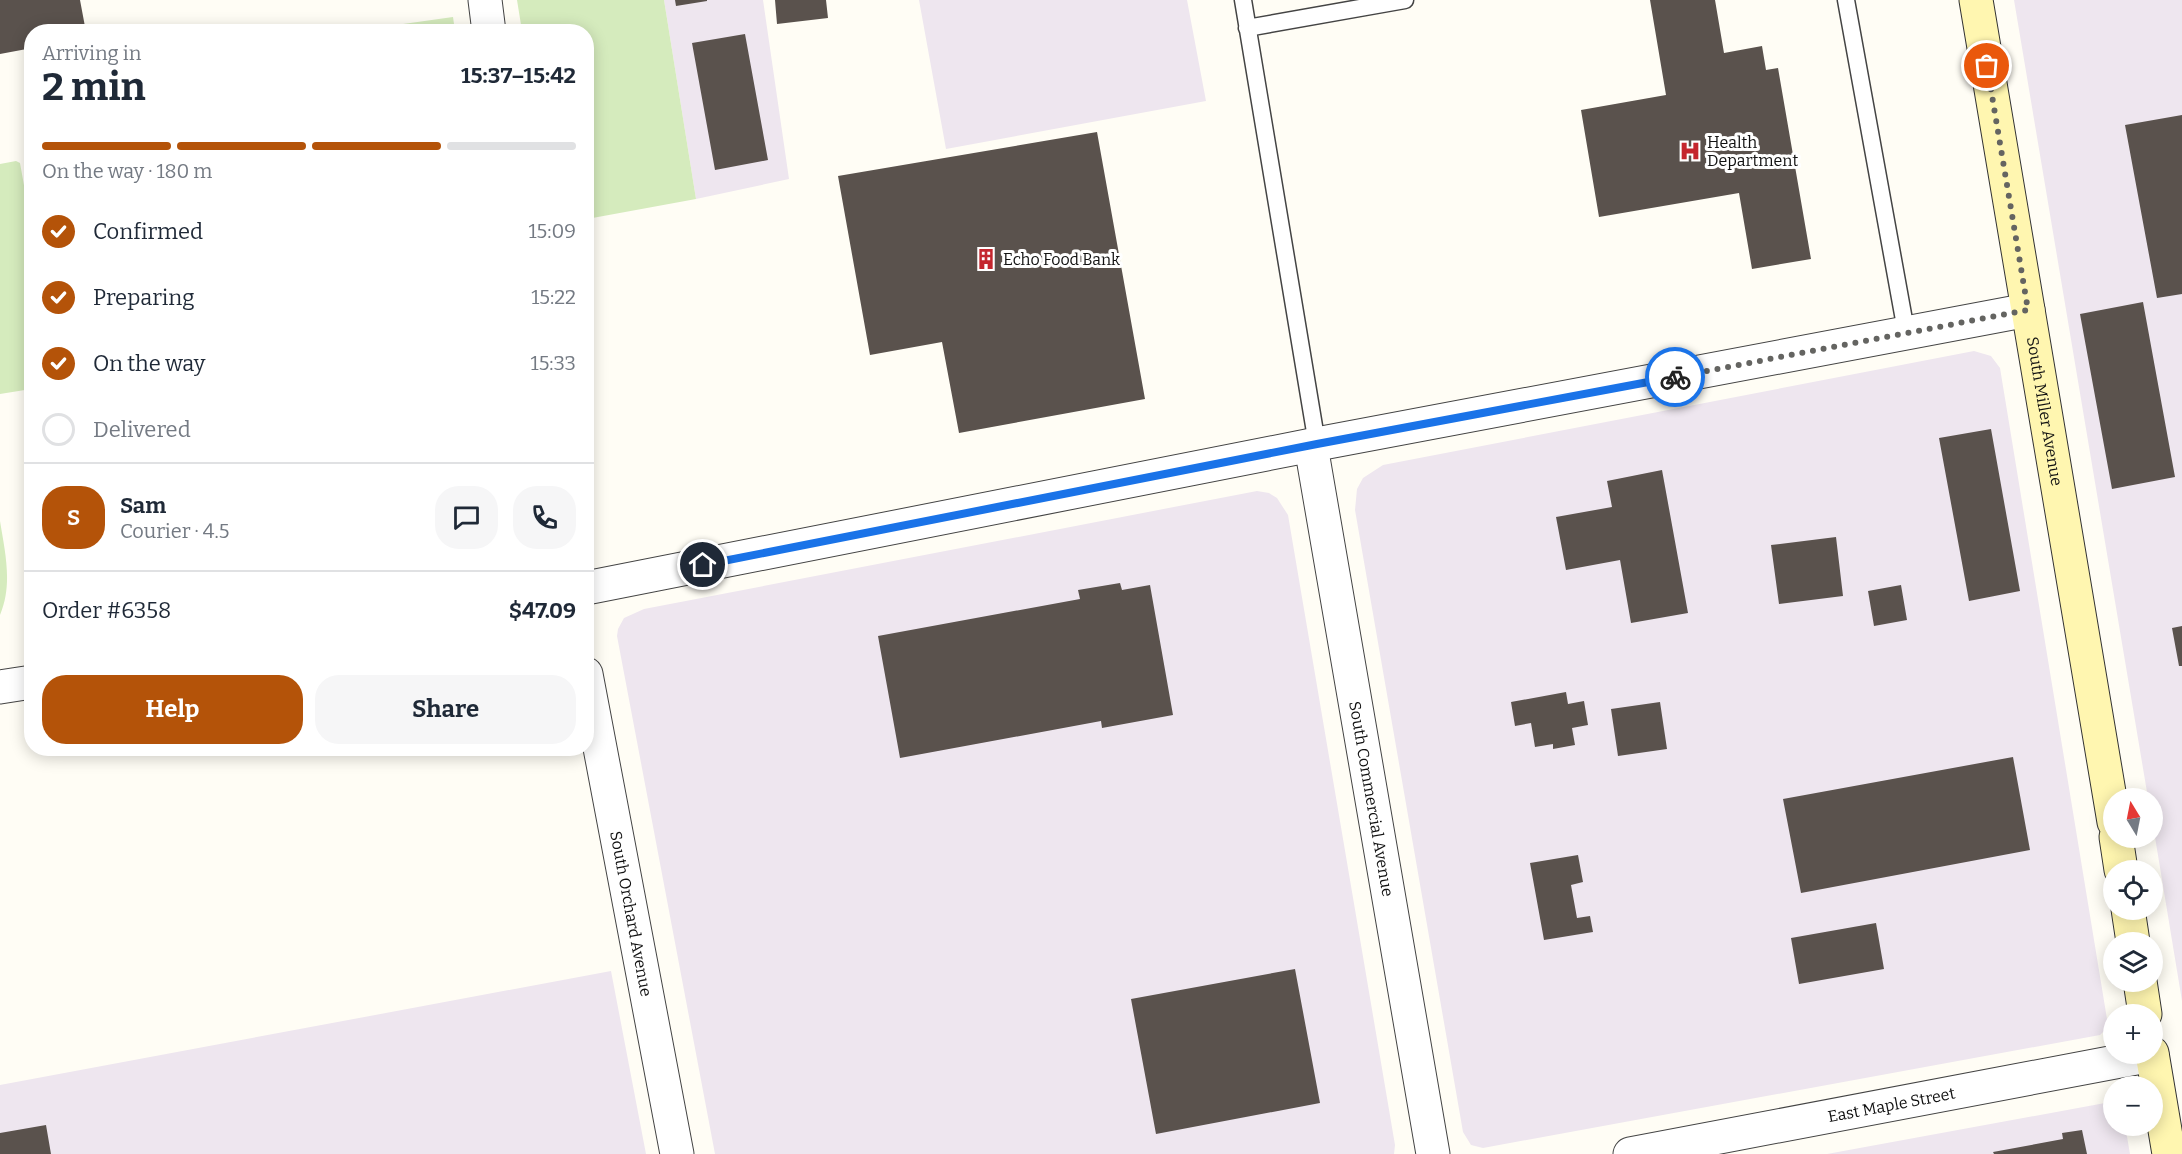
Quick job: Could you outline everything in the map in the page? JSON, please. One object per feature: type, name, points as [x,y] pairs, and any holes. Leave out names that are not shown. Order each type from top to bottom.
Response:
[{"type":"main road","name":"South Miller Avenue","points":[[1976,0],[2108,788]]},
{"type":"main road","points":[[2154,1064],[2169,1154]]},
{"type":"street","points":[[485,0],[488,24]]},
{"type":"street","points":[[594,586],[1314,445],[1906,331],[2028,310]]},
{"type":"street","name":"South Commercial Avenue","points":[[1314,445],[1433,1154]]},
{"type":"street","points":[[0,687],[24,683]]},
{"type":"street","name":"South Orchard Avenue","points":[[594,716],[677,1154]]},
{"type":"street","name":"East Maple Street","points":[[1630,1154],[2103,1063]]},
{"type":"lane","points":[[1243,0],[1314,445]]},
{"type":"lane","points":[[1247,28],[1405,0]]},
{"type":"lane","points":[[1845,0],[1906,331]]},
{"type":"shaded area","points":[[664,0],[763,0],[789,179],[696,199]]},
{"type":"shaded area","points":[[919,0],[1187,0],[1206,101],[946,149]]},
{"type":"shaded area","points":[[2014,0],[2182,0],[2182,1001],[2163,886],[2163,860],[2159,860],[2157,848],[2163,848],[2163,788],[2146,788]]},
{"type":"shaded area","points":[[1974,351],[1991,356],[2000,368],[2105,1004],[2103,1032],[2100,1035],[1483,1148],[1471,1145],[1463,1132],[1355,510],[1357,489],[1363,478],[1383,465]]},
{"type":"shaded area","points":[[1257,491],[1269,493],[1277,498],[1288,515],[1395,1145],[1394,1154],[715,1154],[617,636],[624,618],[644,609]]},
{"type":"shaded area","points":[[611,971],[646,1154],[0,1154],[0,1085]]},
{"type":"shaded area","points":[[2103,1103],[2103,1136],[2127,1136],[2130,1154],[1827,1154]]},
{"type":"green space","points":[[517,0],[664,0],[696,199],[594,218],[594,24],[521,24]]},
{"type":"green space","points":[[453,17],[454,24],[403,24]]},
{"type":"green space","points":[[16,161],[20,163],[24,185],[24,390],[0,394],[0,164]]},
{"type":"green space","points":[[0,521],[6,556],[7,580],[0,615]]},
{"type":"building","points":[[0,0],[80,0],[84,24],[24,24],[24,50],[0,54]]},
{"type":"building","points":[[675,0],[707,0],[707,1],[676,6]]},
{"type":"building","points":[[775,0],[826,0],[828,18],[777,24]]},
{"type":"building","name":"Health Department","points":[[1650,0],[1715,0],[1724,53],[1762,46],[1766,70],[1778,68],[1811,259],[1752,269],[1739,193],[1599,217],[1581,110],[1666,95]]},
{"type":"building","points":[[745,34],[768,160],[715,170],[692,43]]},
{"type":"building","points":[[2182,115],[2182,294],[2157,298],[2125,125]]},
{"type":"building","name":"Echo Food Bank","points":[[1097,132],[1145,399],[959,433],[942,342],[870,355],[838,176]]},
{"type":"building","points":[[2143,302],[2175,477],[2112,489],[2080,314]]},
{"type":"building","points":[[1991,429],[2020,591],[1969,601],[1939,438]]},
{"type":"building","points":[[1662,470],[1688,613],[1631,623],[1620,560],[1566,570],[1556,517],[1612,507],[1607,481]]},
{"type":"building","points":[[1836,537],[1843,596],[1779,604],[1771,545]]},
{"type":"building","points":[[1120,583],[1122,590],[1150,585],[1173,715],[1102,728],[1101,721],[900,758],[878,636],[1080,599],[1078,590]]},
{"type":"building","points":[[1901,585],[1907,620],[1874,626],[1868,591]]},
{"type":"building","points":[[2182,626],[2182,666],[2179,666],[2172,628]]},
{"type":"building","points":[[1566,692],[1568,704],[1584,701],[1588,725],[1572,728],[1575,745],[1553,749],[1553,744],[1535,747],[1531,723],[1515,726],[1511,702]]},
{"type":"building","points":[[1660,702],[1667,749],[1618,756],[1611,709]]},
{"type":"building","points":[[2013,757],[2030,850],[1801,893],[1783,799]]},
{"type":"building","points":[[1578,855],[1583,882],[1571,885],[1577,918],[1590,916],[1593,932],[1544,940],[1530,863]]},
{"type":"building","points":[[1876,923],[1884,969],[1799,984],[1791,938]]},
{"type":"building","points":[[1295,969],[1320,1103],[1156,1134],[1131,999]]},
{"type":"building","points":[[46,1125],[51,1154],[0,1154],[0,1133]]},
{"type":"building","points":[[2082,1130],[2087,1154],[1994,1154],[1993,1152],[2063,1139],[2062,1133]]},
{"type":"way so far","points":[[1675,377],[1906,331],[2028,310],[1987,66]]},
{"type":"place","name":"Health Department","points":[[1690,151]]},
{"type":"place","name":"Echo Food Bank","points":[[986,259]]},
{"type":"route","points":[[703,565],[1317,444],[1675,377]]}]
